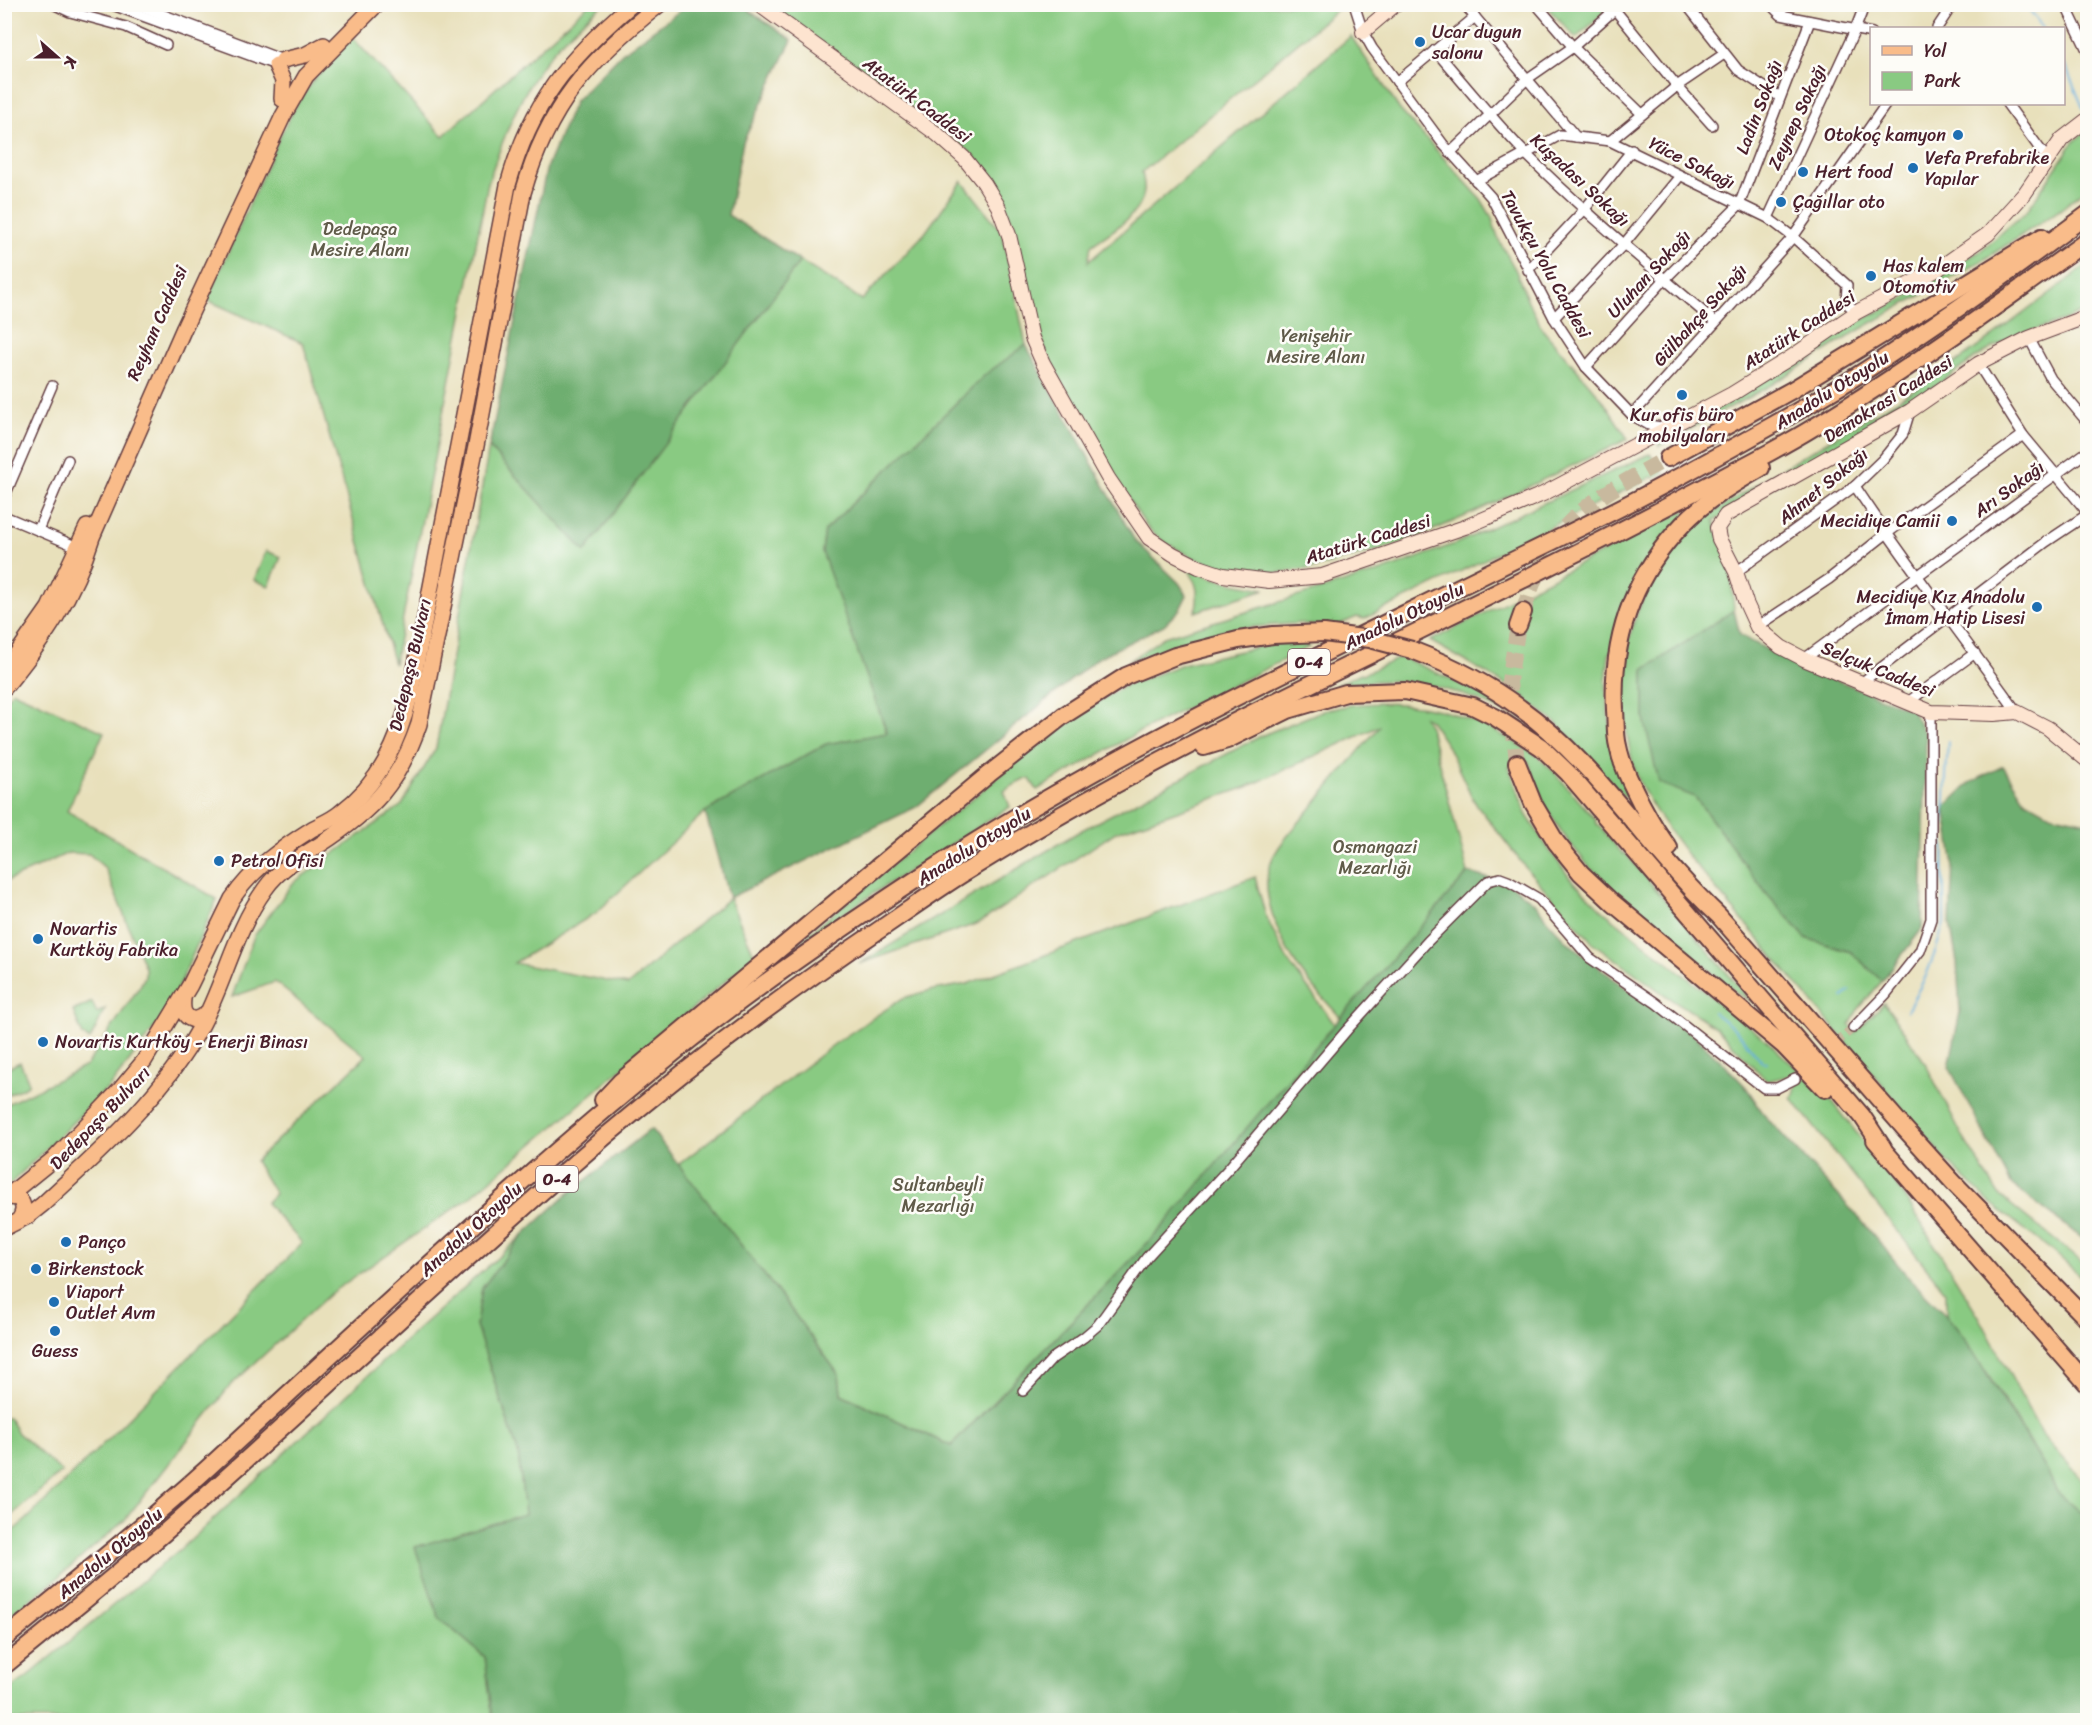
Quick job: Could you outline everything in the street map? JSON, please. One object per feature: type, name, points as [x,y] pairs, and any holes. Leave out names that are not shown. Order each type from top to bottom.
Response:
[{"type":"highway","points":[[1668,458],[1792,390],[2031,243],[2088,213]]},
{"type":"highway","name":"Anadolu Otoyolu","points":[[4,1639],[87,1572],[196,1478],[455,1240],[556,1151],[680,1047],[865,913],[960,851],[1096,772],[1391,620],[1604,516],[1744,441],[1846,382],[1952,313],[2088,213]]},
{"type":"highway","name":"Anadolu Otoyolu","points":[[4,1666],[73,1611],[190,1510],[423,1297],[598,1143],[727,1038],[812,976],[965,872],[1160,761],[1624,529],[1811,429],[1952,337],[2088,240]]},
{"type":"highway","points":[[1719,915],[1700,886],[1658,835],[1631,784],[1618,746],[1614,681],[1616,652],[1637,588],[1646,572],[1684,523],[1719,492],[1783,456],[1811,429]]},
{"type":"highway","points":[[556,1151],[620,1082],[989,774],[1063,716],[1126,676],[1174,656],[1238,640],[1273,635],[1324,633],[1370,639],[1412,651],[1460,669],[1521,708],[1548,730],[1597,780],[1694,892],[1719,915],[1905,1130],[2088,1320]]},
{"type":"highway","points":[[1160,761],[1227,740],[1288,710],[1346,693],[1405,691],[1473,706],[1495,717],[1541,747],[1568,773],[1862,1116],[1883,1148]]},
{"type":"highway","points":[[1517,763],[1533,803],[1556,842],[1581,873],[1613,903],[1783,1045],[1883,1148],[2088,1385]]},
{"type":"main road","name":"Reyhan Caddesi","points":[[4,688],[56,620],[83,550],[256,150],[282,99],[324,45],[366,4]]},
{"type":"main road","points":[[279,62],[302,72],[377,4]]},
{"type":"main road","name":"Dedepaşa Bulvarı","points":[[6,1198],[56,1157],[119,1091],[144,1061],[183,999],[240,886],[260,866],[289,844],[339,815],[363,794],[380,773],[394,748],[410,696],[508,185],[514,164],[531,122],[555,82],[586,45],[632,4]]},
{"type":"main road","name":"Dedepaşa Bulvarı","points":[[4,1228],[49,1199],[138,1112],[183,1054],[206,1015],[245,921],[266,887],[295,861],[352,823],[384,794],[407,757],[419,724],[476,446],[523,193],[529,173],[552,122],[582,76],[614,42],[660,4]]},
{"type":"main road","points":[[279,62],[305,55],[324,45]]},
{"type":"main road","points":[[279,62],[283,81],[282,99]]},
{"type":"main road","name":"Reyhan Caddesi","points":[[4,672],[50,608],[92,537],[215,258],[302,72]]},
{"type":"main road","points":[[183,999],[183,1009],[187,1017],[194,1020],[206,1015]]},
{"type":"main road","points":[[160,1038],[167,1034],[178,1034],[184,1040],[183,1054]]},
{"type":"main road","points":[[37,1173],[34,1188],[36,1193],[49,1199]]},
{"type":"main road","points":[[6,1198],[14,1197],[21,1201],[23,1211],[19,1220]]},
{"type":"street","points":[[53,4],[126,27],[166,45]]},
{"type":"street","points":[[110,4],[279,62]]},
{"type":"street","points":[[135,4],[279,62]]},
{"type":"street","name":"Atatürk Caddesi","points":[[758,4],[937,134],[964,158],[984,183],[998,206],[1009,235],[1032,338],[1049,374],[1108,478],[1149,538],[1199,567],[1241,578],[1269,581],[1322,576],[1465,527],[1543,494],[1732,394],[1857,312],[1938,269],[1988,234],[2025,193],[2062,139],[2088,119]]},
{"type":"street","name":"Tavukçu Yolu Caddesi","points":[[1354,4],[1363,32],[1372,48],[1450,153],[1491,197],[1554,318],[1586,367],[1632,415],[1649,424],[1669,429]]},
{"type":"street","points":[[1363,32],[1396,4]]},
{"type":"street","points":[[1464,4],[1576,137]]},
{"type":"street","points":[[1536,4],[1573,47],[1642,114]]},
{"type":"street","points":[[1686,4],[1738,70],[1780,97]]},
{"type":"street","points":[[1770,4],[1781,15],[1870,33]]},
{"type":"street","name":"Zeynep Sokağı","points":[[1768,218],[1865,4]]},
{"type":"street","points":[[1938,27],[1953,4]]},
{"type":"street","points":[[2065,4],[2088,52]]},
{"type":"street","points":[[1450,153],[1527,79],[1573,47],[1616,6],[1677,86],[1712,125]]},
{"type":"street","points":[[1397,82],[1474,17]]},
{"type":"street","name":"Ladin Sokağı","points":[[1738,205],[1810,21]]},
{"type":"street","name":"Kuşadası Sokağı","points":[[1435,50],[1491,116],[1584,210],[1715,322]]},
{"type":"street","points":[[1610,141],[1677,86],[1724,54]]},
{"type":"street","name":"Gülbahçe Sokağı","points":[[1632,415],[1793,237],[1885,105]]},
{"type":"street","points":[[2008,105],[2048,160]]},
{"type":"street","name":"Yüce Sokağı","points":[[1476,181],[1560,135],[1610,141],[1768,218],[1847,285],[1846,303],[1857,312]]},
{"type":"street","points":[[1528,270],[1584,210],[1632,150]]},
{"type":"street","points":[[1554,318],[1624,244],[1680,176]]},
{"type":"street","name":"Uluhan Sokağı","points":[[1586,367],[1665,279],[1738,205]]},
{"type":"street","name":"Demokrasi Caddesi","points":[[1717,528],[1726,515],[1910,411],[1978,364],[2029,338],[2088,316]]},
{"type":"street","points":[[2029,338],[2051,379],[2088,423]]},
{"type":"street","points":[[1861,683],[2046,542],[2088,514],[2023,435],[1978,364]]},
{"type":"street","points":[[4,498],[52,386]]},
{"type":"street","name":"Ahmet Sokağı","points":[[1736,572],[1855,486],[1883,459],[1903,434],[1910,411]]},
{"type":"street","points":[[1757,627],[1829,579],[1886,534],[2023,435]]},
{"type":"street","name":"Arı Sokağı","points":[[1804,659],[2088,451]]},
{"type":"street","points":[[38,530],[68,460]]},
{"type":"street","points":[[1855,486],[1916,576],[1948,616],[2017,712],[2048,728],[2088,761]]},
{"type":"street","points":[[4,516],[83,550]]},
{"type":"street","name":"Selçuk Caddesi","points":[[1717,528],[1719,539],[1736,572],[1757,627],[1781,647],[1804,659],[1931,712],[1994,714],[2017,712]]},
{"type":"street","points":[[1908,702],[1975,653]]},
{"type":"street","points":[[1853,1028],[1887,994],[1920,951],[1928,932],[1931,919],[1931,712]]},
{"type":"street","points":[[1023,1391],[1053,1358],[1098,1325],[1147,1257],[1229,1168],[1347,1030],[1428,941],[1488,881],[1500,878],[1508,880],[1539,899],[1590,958],[1656,1003],[1764,1088],[1776,1088],[1795,1079]]},
{"type":"green space","name":"Dedepaşa Mesire Alanı","points":[[588,5],[602,5],[559,44],[532,80],[507,130],[488,183],[394,664],[303,343],[207,300],[280,136],[298,102],[317,75],[351,36],[443,136]]},
{"type":"green space","points":[[688,5],[741,5],[792,40],[743,142],[728,215],[800,261],[585,552],[489,447],[547,166],[575,101],[622,53]]},
{"type":"green space","name":"Yenişehir Mesire Alanı","points":[[768,5],[1343,5],[1142,172],[1144,192],[1142,201],[1123,223],[1091,246],[1088,262],[1351,36],[1400,110],[1481,199],[1543,330],[1602,399],[1628,439],[1475,512],[1406,542],[1315,568],[1275,573],[1239,572],[1194,558],[1164,542],[1147,527],[1093,445],[1048,357],[1031,312],[1017,241],[1007,209],[987,172],[973,155],[951,135]]},
{"type":"green space","points":[[1545,5],[1599,5],[1605,12],[1576,38]]},
{"type":"green space","points":[[2087,130],[2087,188],[2060,210],[1982,261],[1859,330],[1773,384],[1659,446],[1658,440],[1843,330],[1907,297],[1943,271],[1979,252],[2027,211],[2074,141]]},
{"type":"green space","points":[[962,181],[1002,232],[1026,345],[986,374],[825,530],[822,551],[887,733],[826,744],[705,812],[596,913],[514,963],[628,985],[729,898],[755,956],[469,1198],[331,1293],[230,1386],[124,1521],[54,1581],[5,1619],[5,1537],[26,1520],[108,1439],[302,1243],[266,1203],[275,1194],[255,1161],[366,1056],[275,982],[232,997],[254,936],[293,883],[402,805],[436,748],[489,447],[585,551],[800,261],[862,300],[925,233]]},
{"type":"green space","points":[[2087,265],[2087,310],[2054,324],[2012,337],[1977,357],[1894,415],[1714,521],[1731,572],[1734,610],[1644,670],[1644,719],[1695,797],[1766,893],[1806,938],[1851,952],[1882,981],[1857,1011],[1850,1025],[1855,1033],[1884,1003],[1924,1061],[1964,1139],[1999,1195],[2087,1266],[2087,1282],[2056,1254],[1988,1201],[1945,1159],[1688,856],[1656,812],[1637,775],[1627,733],[1624,686],[1626,657],[1641,604],[1668,557],[1708,513],[1710,515],[1925,383]]},
{"type":"green space","points":[[1026,345],[1134,539],[1179,583],[1187,595],[1180,609],[1164,625],[1098,658],[916,807],[729,898],[705,812],[826,744],[887,733],[822,552],[825,530],[986,374]]},
{"type":"green space","points":[[1650,454],[1664,473],[1364,619],[1357,617],[1338,625],[1303,625],[1303,623],[1230,630],[1184,642],[1127,662],[1164,637],[1382,571],[1457,543]]},
{"type":"green space","points":[[1684,510],[1686,513],[1609,655],[1606,682],[1608,714],[1628,794],[1625,797],[1556,723],[1526,698],[1430,641]]},
{"type":"green space","points":[[266,551],[281,557],[269,586],[254,580]]},
{"type":"green space","points":[[1188,568],[1216,579],[1265,589],[1195,612],[1197,589]]},
{"type":"green space","points":[[1734,610],[1740,635],[1786,660],[1912,710],[1926,736],[1922,929],[1882,981],[1851,952],[1806,938],[1766,893],[1695,797],[1659,783],[1644,719],[1644,670]]},
{"type":"green space","points":[[1313,639],[1305,643],[1309,647],[1139,732],[1037,790],[1030,779],[1024,779],[1004,791],[1010,807],[874,893],[784,954],[1044,739],[1094,704],[1137,679],[1139,681],[1183,664],[1263,646],[1264,642]]},
{"type":"green space","points":[[1402,657],[1487,696],[1529,726],[1482,702],[1433,686],[1390,681],[1336,685]]},
{"type":"green space","points":[[13,691],[104,732],[67,811],[217,899],[169,1009],[112,1084],[5,1189],[5,1105],[86,1066],[145,976],[145,968],[105,868],[89,854],[68,853],[5,882],[4,701]]},
{"type":"green space","name":"Osmangazi Mezarlığı","points":[[1380,703],[1420,706],[1456,715],[1491,729],[1526,749],[1527,747],[1554,772],[1623,854],[1625,853],[1751,1001],[1738,994],[1620,896],[1589,867],[1545,806],[1528,761],[1509,767],[1526,814],[1570,878],[1603,911],[1766,1040],[1833,1102],[1903,1194],[1980,1318],[2041,1433],[2087,1485],[2087,1517],[2057,1492],[2010,1410],[1963,1336],[1946,1315],[1946,1292],[1791,1098],[1797,1083],[1792,1075],[1767,1081],[1716,1027],[1665,995],[1593,943],[1525,867],[1474,801],[1448,747],[1430,720],[1424,717],[1430,729],[1468,873],[1341,1018],[1306,978],[1284,944],[1270,907],[1268,872],[1272,859],[1282,843],[1380,726],[1247,787],[1116,832],[979,923],[859,964],[1080,831],[1263,735],[1322,711],[1351,705]]},
{"type":"green space","points":[[2003,766],[2025,800],[2050,814],[2087,822],[2087,1242],[2011,1184],[1949,1067],[1960,1012],[1957,962],[1950,923],[1953,860],[1945,807],[1970,783]]},
{"type":"green space","points":[[1468,873],[1510,884],[1536,904],[1570,944],[1619,983],[1695,1036],[1746,1087],[1765,1116],[1963,1336],[2047,1471],[2057,1492],[2087,1517],[2087,1716],[2080,1716],[2072,1720],[493,1720],[485,1657],[439,1618],[415,1547],[525,1514],[518,1452],[476,1326],[482,1288],[523,1235],[564,1197],[651,1129],[839,1375],[841,1394],[951,1446],[1158,1232],[1335,1024]]},
{"type":"green space","name":"Sultanbeyli Mezarlığı","points":[[1255,877],[1266,917],[1288,961],[1341,1033],[1158,1232],[951,1446],[841,1394],[839,1375],[787,1304],[678,1165],[837,1042],[903,998],[967,984]]},
{"type":"green space","points":[[92,1002],[97,1013],[105,1009],[90,1040],[83,1036],[73,1011]]},
{"type":"green space","points":[[20,1062],[29,1083],[5,1096],[5,1069]]},
{"type":"green space","points":[[523,1235],[482,1288],[476,1326],[518,1452],[525,1514],[439,1618],[485,1657],[493,1720],[5,1720],[4,1693],[26,1678],[191,1540],[420,1327]]},
{"type":"green space","points":[[8,1417],[18,1433],[62,1472],[5,1521],[4,1419]]},
{"type":"waterway","points":[[2025,4],[2042,27]]},
{"type":"waterway","points":[[2065,65],[2085,112]]},
{"type":"waterway","points":[[1907,1011],[1925,978],[1944,922],[1943,830],[1948,741]]},
{"type":"waterway","points":[[1843,997],[1850,991]]},
{"type":"waterway","points":[[1713,1012],[1736,1030],[1762,1062],[1767,1062]]},
{"type":"tunnel","points":[[1523,612],[1544,558],[1558,535],[1571,521],[1601,497],[1668,458]]},
{"type":"tunnel","points":[[1517,763],[1509,681],[1518,626]]},
{"type":"tunnel","points":[[1795,1079],[1853,1028]]},
{"type":"place","name":"Ucar dugun salonu","points":[[1420,42]]},
{"type":"place","name":"Otokoç kamyon","points":[[1958,135]]},
{"type":"place","name":"Vefa Prefabrike Yapılar","points":[[1913,168]]},
{"type":"place","name":"Hert food","points":[[1803,172]]},
{"type":"place","name":"Çağıllar oto","points":[[1781,202]]},
{"type":"place","name":"Has kalem Otomotiv","points":[[1871,276]]},
{"type":"place","name":"Kur ofis büro mobilyaları","points":[[1682,395]]},
{"type":"place","name":"Mecidiye Camii","points":[[1952,521]]},
{"type":"place","name":"Mecidiye Kız Anadolu İmam Hatip Lisesi","points":[[2037,607]]},
{"type":"place","name":"Petrol Ofisi","points":[[219,861]]},
{"type":"place","name":"Novartis Kurtköy Fabrika","points":[[38,939]]},
{"type":"place","name":"Novartis Kurtköy - Enerji Binası","points":[[43,1042]]},
{"type":"place","name":"Panço","points":[[66,1242]]},
{"type":"place","name":"Birkenstock","points":[[36,1269]]},
{"type":"place","name":"Viaport Outlet Avm","points":[[54,1302]]},
{"type":"place","name":"Guess","points":[[55,1331]]}]
